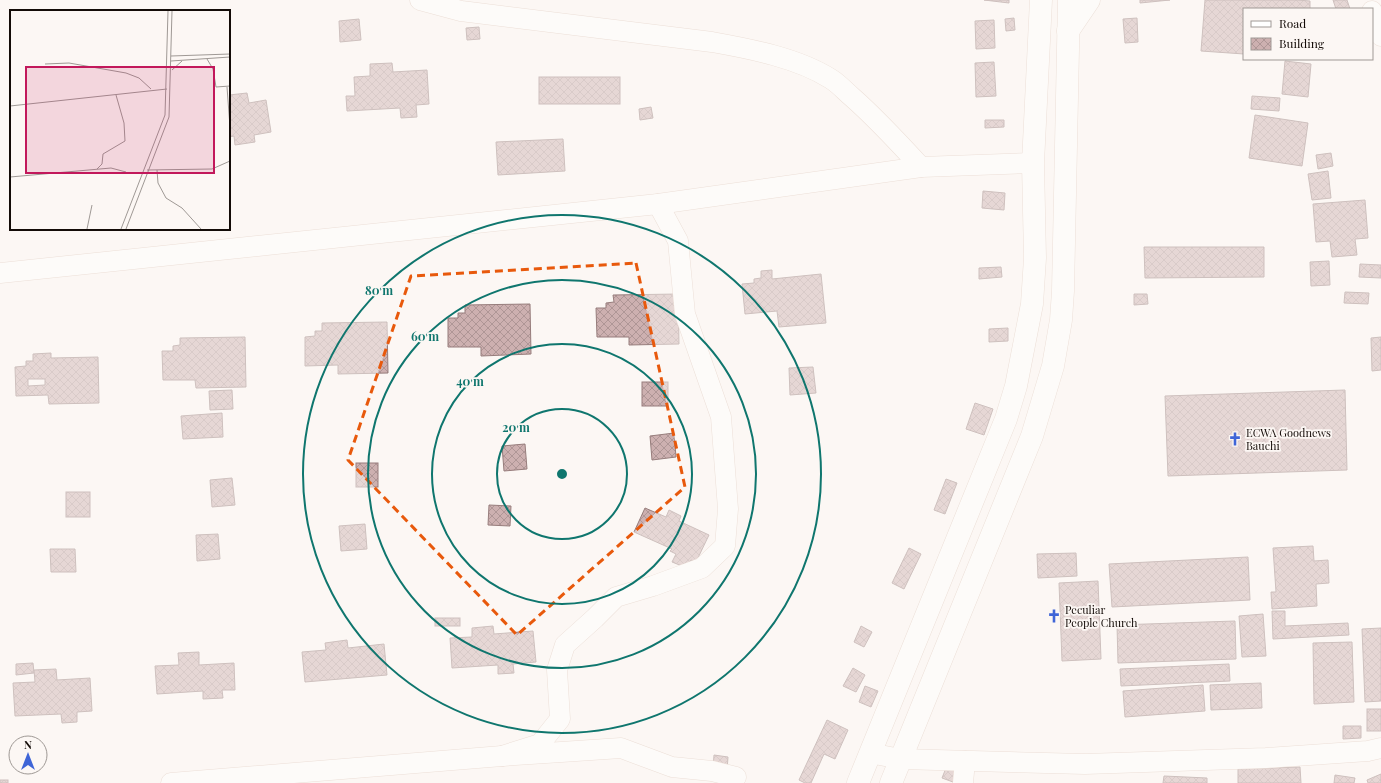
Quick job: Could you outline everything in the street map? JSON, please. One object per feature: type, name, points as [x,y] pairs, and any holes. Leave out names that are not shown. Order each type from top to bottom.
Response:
[{"type":"street","points":[[420,0],[461,11],[712,42],[785,59],[809,67],[832,80],[869,113],[921,167]]},
{"type":"street","points":[[858,783],[1006,419],[1016,386],[1032,304],[1035,258],[1033,163],[1041,0]]},
{"type":"street","points":[[891,783],[1032,436],[1053,366],[1061,320],[1063,291],[1069,0]]},
{"type":"street","points":[[1068,30],[1089,0]]},
{"type":"street","points":[[1373,13],[1381,36]]},
{"type":"street","points":[[0,273],[658,204],[921,167],[1033,163]]},
{"type":"street","points":[[502,756],[540,744],[560,719],[557,670],[565,645],[616,597],[653,586],[702,568],[726,546],[728,509],[721,417],[685,314],[678,241],[658,204]]},
{"type":"street","points":[[171,783],[502,756],[622,748],[672,767],[712,771],[736,777]]},
{"type":"street","points":[[870,753],[900,759],[1085,764],[1266,758],[1368,751],[1381,748]]},
{"type":"street","points":[[963,783],[965,761]]},
{"type":"highlighted area","points":[[636,263],[685,487],[517,635],[348,460],[411,276]]},
{"type":"building","points":[[984,0],[1009,0],[1009,3]]},
{"type":"building","points":[[1140,0],[1170,0],[1140,3]]},
{"type":"building","points":[[1205,0],[1310,1],[1310,8],[1243,8],[1243,54],[1201,51]]},
{"type":"building","points":[[1333,0],[1347,0],[1350,8],[1336,8]]},
{"type":"building","points":[[1014,18],[1015,30],[1006,31],[1005,19]]},
{"type":"building","points":[[1137,18],[1138,42],[1125,43],[1123,19]]},
{"type":"building","points":[[359,19],[361,40],[340,42],[339,21]]},
{"type":"building","points":[[994,20],[995,48],[976,49],[975,21]]},
{"type":"building","points":[[479,27],[480,39],[467,40],[466,28]]},
{"type":"building","points":[[1285,61],[1311,64],[1308,97],[1282,94]]},
{"type":"building","points":[[994,62],[996,96],[976,97],[975,63]]},
{"type":"building","points":[[392,63],[393,72],[427,70],[429,104],[416,105],[417,117],[401,118],[400,108],[347,111],[346,96],[355,96],[354,77],[370,76],[370,64]]},
{"type":"building","points":[[539,77],[620,77],[620,104],[539,104]]},
{"type":"building","points":[[247,93],[249,103],[266,100],[271,132],[254,135],[255,142],[235,145],[234,136],[230,137],[230,95]]},
{"type":"building","points":[[1252,96],[1280,98],[1279,111],[1251,109]]},
{"type":"building","points":[[651,107],[653,118],[640,120],[639,109]]},
{"type":"building","points":[[1255,115],[1308,123],[1302,166],[1249,158]]},
{"type":"building","points":[[985,120],[1004,120],[1004,127],[985,128]]},
{"type":"building","points":[[563,139],[565,171],[498,175],[496,142]]},
{"type":"building","points":[[1331,153],[1333,166],[1318,169],[1316,155]]},
{"type":"building","points":[[1328,171],[1331,198],[1312,200],[1308,174]]},
{"type":"building","points":[[983,191],[1005,193],[1004,210],[982,208]]},
{"type":"building","points":[[1365,200],[1368,238],[1355,239],[1357,255],[1332,257],[1330,241],[1316,242],[1313,204]]},
{"type":"building","points":[[1144,247],[1264,247],[1264,277],[1145,278]]},
{"type":"building","points":[[1329,261],[1330,285],[1311,286],[1310,262]]},
{"type":"building","points":[[1360,264],[1381,265],[1381,278],[1359,277]]},
{"type":"building","points":[[1001,267],[1002,277],[979,279],[979,268]]},
{"type":"building","points":[[772,270],[772,279],[821,274],[826,323],[779,327],[777,311],[745,314],[742,284],[754,283],[754,279],[761,278],[761,271]]},
{"type":"building","points":[[1345,292],[1369,293],[1368,304],[1344,303]]},
{"type":"building","points":[[678,294],[679,344],[629,345],[629,337],[597,337],[596,308],[606,308],[606,303],[614,302],[613,295]]},
{"type":"building","points":[[1134,294],[1147,294],[1148,304],[1134,305]]},
{"type":"building","points":[[530,304],[531,354],[481,356],[481,347],[448,347],[448,318],[458,318],[458,313],[465,313],[465,305]]},
{"type":"building","points":[[387,322],[388,373],[338,374],[338,365],[305,366],[305,337],[315,336],[315,331],[322,331],[322,323]]},
{"type":"building","points":[[1008,328],[1008,341],[989,342],[989,329]]},
{"type":"building","points":[[245,337],[246,387],[196,388],[195,380],[163,380],[162,351],[173,351],[173,346],[180,345],[180,338]]},
{"type":"building","points":[[1381,337],[1381,370],[1372,371],[1371,338]]},
{"type":"building","points":[[51,353],[51,358],[98,357],[99,403],[49,404],[48,395],[16,396],[15,367],[26,366],[26,361],[33,361],[33,354]],"holes":[[[28,379],[45,379],[45,385],[28,386]]]},
{"type":"building","points":[[813,367],[816,393],[790,395],[789,368]]},
{"type":"building","points":[[642,382],[668,382],[668,406],[642,406]]},
{"type":"building","points":[[232,390],[233,409],[210,410],[209,391]]},
{"type":"building","points":[[1345,390],[1347,470],[1168,476],[1165,396]]},
{"type":"building","points":[[975,403],[993,409],[984,435],[966,429]]},
{"type":"building","points":[[222,413],[223,437],[183,439],[181,416]]},
{"type":"building","points":[[674,433],[676,457],[652,460],[650,436]]},
{"type":"building","points":[[525,444],[527,469],[504,471],[502,446]]},
{"type":"building","points":[[356,463],[378,463],[378,487],[356,487]]},
{"type":"building","points":[[232,478],[235,505],[212,507],[210,480]]},
{"type":"building","points":[[946,479],[957,483],[945,514],[934,510]]},
{"type":"building","points":[[66,492],[90,492],[90,517],[66,517]]},
{"type":"building","points":[[489,505],[511,506],[510,526],[488,525]]},
{"type":"building","points":[[645,508],[666,517],[669,510],[681,516],[679,521],[709,535],[696,562],[691,560],[687,568],[672,562],[676,554],[670,551],[672,549],[634,532]]},
{"type":"building","points":[[365,524],[367,549],[341,551],[339,526]]},
{"type":"building","points":[[218,534],[220,559],[197,561],[196,535]]},
{"type":"building","points":[[1313,546],[1314,561],[1328,560],[1329,583],[1316,584],[1317,606],[1272,609],[1271,592],[1276,592],[1273,548]]},
{"type":"building","points":[[909,548],[921,554],[904,589],[892,583]]},
{"type":"building","points":[[50,549],[75,549],[76,572],[51,572]]},
{"type":"building","points":[[1076,553],[1077,576],[1038,578],[1037,554]]},
{"type":"building","points":[[1248,557],[1250,600],[1112,607],[1109,564]]},
{"type":"building","points":[[1098,581],[1101,659],[1062,661],[1059,583]]},
{"type":"building","points":[[1272,611],[1285,611],[1285,626],[1348,623],[1349,635],[1273,639]]},
{"type":"building","points":[[1263,614],[1266,656],[1242,657],[1239,616]]},
{"type":"building","points":[[435,618],[460,618],[460,626],[435,626]]},
{"type":"building","points":[[1235,621],[1236,659],[1118,663],[1117,625]]},
{"type":"building","points":[[493,626],[494,634],[533,631],[536,662],[513,664],[514,673],[498,674],[498,665],[452,668],[450,638],[472,637],[472,628]]},
{"type":"building","points":[[861,626],[872,632],[864,647],[854,642]]},
{"type":"building","points":[[1381,628],[1381,701],[1365,702],[1362,629]]},
{"type":"building","points":[[347,640],[348,648],[384,644],[387,675],[305,682],[302,652],[326,650],[325,643]]},
{"type":"building","points":[[1352,642],[1354,702],[1314,704],[1313,643]]},
{"type":"building","points":[[199,652],[199,665],[234,663],[235,690],[222,690],[223,698],[203,699],[203,691],[157,694],[155,666],[179,665],[178,653]]},
{"type":"building","points":[[33,663],[34,673],[16,675],[16,664]]},
{"type":"building","points":[[1229,664],[1230,681],[1121,686],[1120,669]]},
{"type":"building","points":[[853,668],[865,675],[856,692],[843,686]]},
{"type":"building","points":[[56,669],[57,680],[90,678],[92,711],[77,712],[77,722],[62,723],[61,714],[15,716],[13,683],[35,682],[34,670]]},
{"type":"building","points":[[1261,683],[1262,708],[1211,710],[1210,685]]},
{"type":"building","points":[[1203,685],[1205,711],[1125,717],[1123,691]]},
{"type":"building","points":[[865,686],[878,691],[871,707],[859,702]]},
{"type":"building","points":[[1367,709],[1381,709],[1381,731],[1367,731]]},
{"type":"building","points":[[827,720],[848,730],[835,759],[824,754],[811,783],[805,783],[799,780]]},
{"type":"building","points":[[1343,726],[1361,726],[1361,738],[1343,739]]},
{"type":"building","points":[[714,755],[728,757],[727,771],[713,769]]},
{"type":"building","points":[[1300,767],[1301,783],[1238,783],[1238,769]]},
{"type":"building","points":[[946,768],[956,771],[953,782],[942,778]]},
{"type":"building","points":[[1381,774],[1381,783],[1368,783],[1367,780]]},
{"type":"building","points":[[1335,775],[1355,778],[1354,783],[1334,783]]},
{"type":"building","points":[[1164,776],[1207,778],[1207,783],[1163,783]]},
{"type":"building","points":[[0,780],[8,780],[8,783],[0,783]]},
{"type":"place","name":"ECWA Goodnews Bauchi","points":[[1235,439]]},
{"type":"place","name":"Peculiar People Church","points":[[1054,616]]}]
